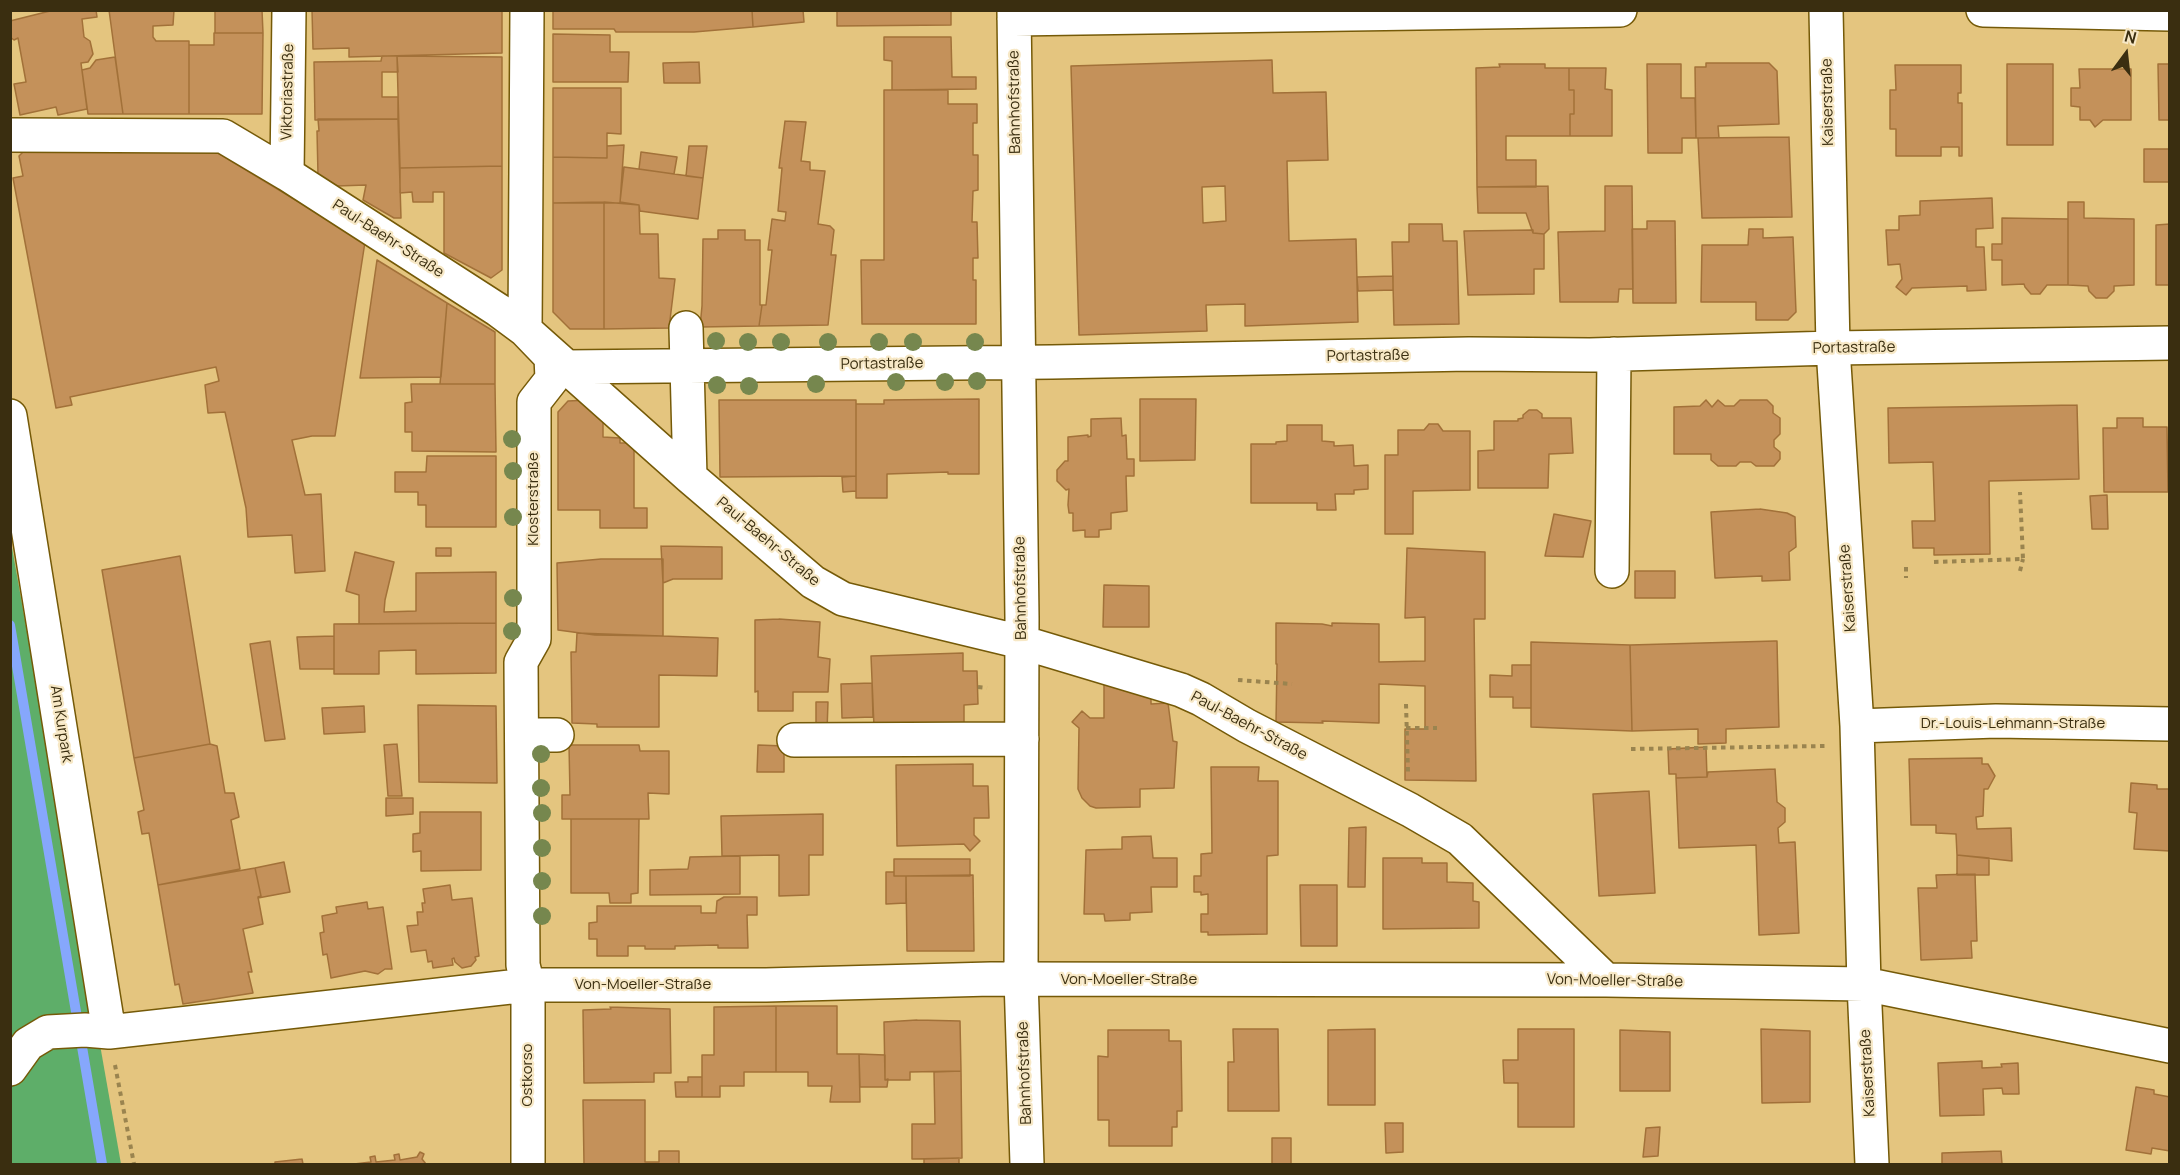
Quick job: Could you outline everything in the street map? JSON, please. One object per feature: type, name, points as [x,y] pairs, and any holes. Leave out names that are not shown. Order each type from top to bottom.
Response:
[{"type":"street","points":[[1014,15],[1620,10]]},
{"type":"street","name":"Kaiserstraße","points":[[1826,10],[1833,348],[1858,736],[1864,984],[1872,1164]]},
{"type":"street","points":[[1983,10],[2169,14]]},
{"type":"street","name":"Bahnhofstraße","points":[[1014,15],[1022,739],[1022,979],[1028,1164]]},
{"type":"street","name":"Viktoriastraße","points":[[287,174],[297,19]]},
{"type":"street","points":[[519,20],[525,330]]},
{"type":"street","name":"Paul-Baehr-Straße","points":[[10,135],[223,136],[287,174],[525,330],[690,477],[813,582],[843,599],[1021,642],[1181,690],[1201,699],[1247,726],[1410,810],[1460,839],[1606,980]]},
{"type":"street","points":[[686,328],[690,477]]},
{"type":"street","name":"Klosterstraße","points":[[525,330],[551,357],[552,379],[534,402],[534,639],[521,662],[523,965],[528,985]]},
{"type":"street","name":"Portastraße","points":[[567,367],[1614,354],[2169,343]]},
{"type":"street","points":[[1612,572],[1614,354]]},
{"type":"street","name":"Am Kurpark","points":[[10,416],[87,1031]]},
{"type":"street","name":"Dr.-Louis-Lehmann-Straße","points":[[1858,736],[1996,722],[2169,724]]},
{"type":"street","points":[[522,735],[557,735]]},
{"type":"street","points":[[794,740],[1022,739]]},
{"type":"street","name":"Von-Moeller-Straße","points":[[10,1069],[28,1044],[48,1032],[87,1031],[528,985],[766,985],[1022,979],[1606,980],[1864,984],[2169,1046]]},
{"type":"street","name":"Ostkorso","points":[[528,985],[528,1164]]},
{"type":"path","points":[[2020,492],[2023,559],[2020,571]]},
{"type":"path","points":[[1934,562],[2023,559]]},
{"type":"path","points":[[1906,567],[1906,578]]},
{"type":"path","points":[[978,687],[987,688]]},
{"type":"path","points":[[1406,704],[1410,810]]},
{"type":"path","points":[[1406,728],[1437,728]]},
{"type":"path","points":[[1631,749],[1858,736]]},
{"type":"path","points":[[87,1031],[134,1164]]},
{"type":"green space","points":[[10,536],[99,1039],[121,1164],[11,1164]]},
{"type":"building","points":[[54,10],[96,10],[97,17],[82,19],[84,37],[90,41],[93,54],[88,62],[81,63],[87,109],[58,115],[56,107],[20,115],[14,84],[26,82],[18,38],[14,40],[10,37],[10,21]]},
{"type":"building","points":[[109,10],[174,10],[173,25],[153,26],[153,37],[156,41],[189,41],[189,114],[123,114]]},
{"type":"building","points":[[215,10],[262,10],[263,33],[215,33]]},
{"type":"building","points":[[312,10],[502,10],[502,53],[349,57],[349,48],[313,49]]},
{"type":"building","points":[[553,10],[752,10],[753,27],[694,32],[553,29]]},
{"type":"building","points":[[752,10],[803,10],[804,22],[753,27]]},
{"type":"building","points":[[837,10],[951,10],[951,25],[837,26]]},
{"type":"building","points":[[214,33],[263,33],[262,114],[189,114],[189,45],[214,45]]},
{"type":"building","points":[[553,34],[610,35],[610,52],[629,52],[628,82],[553,82]]},
{"type":"building","points":[[884,37],[951,37],[952,77],[976,77],[976,89],[892,90],[892,61],[884,60]]},
{"type":"building","points":[[382,56],[397,56],[398,72],[382,72],[382,97],[398,97],[398,119],[315,120],[314,62],[381,61]]},
{"type":"building","points":[[397,56],[502,57],[502,166],[400,168]]},
{"type":"building","points":[[115,57],[123,114],[88,114],[82,70],[90,68],[96,60]]},
{"type":"building","points":[[1272,60],[1273,93],[1326,92],[1328,160],[1287,161],[1289,241],[1356,239],[1358,322],[1245,326],[1245,304],[1206,305],[1207,331],[1079,335],[1071,66]],"holes":[[[1225,186],[1226,221],[1203,223],[1202,187]]]},
{"type":"building","points":[[699,62],[700,83],[664,83],[663,63]]},
{"type":"building","points":[[1706,63],[1769,63],[1777,71],[1779,124],[1718,126],[1719,138],[1696,138],[1695,67],[1706,67]]},
{"type":"building","points":[[1499,64],[1545,64],[1545,68],[1569,68],[1569,90],[1574,90],[1574,114],[1570,114],[1570,136],[1506,136],[1506,160],[1536,160],[1536,187],[1477,187],[1476,68],[1500,67]]},
{"type":"building","points":[[1647,64],[1681,64],[1681,98],[1695,98],[1696,138],[1682,138],[1682,153],[1648,153]]},
{"type":"building","points":[[2007,64],[2053,64],[2053,145],[2007,145]]},
{"type":"building","points":[[2158,64],[2170,64],[2170,120],[2159,120]]},
{"type":"building","points":[[1895,65],[1961,65],[1961,93],[1958,93],[1958,103],[1962,103],[1962,156],[1959,156],[1959,147],[1941,147],[1941,156],[1896,156],[1896,129],[1890,129],[1890,90],[1896,90]]},
{"type":"building","points":[[1569,68],[1606,68],[1605,89],[1612,90],[1612,136],[1570,136],[1570,114],[1574,114],[1574,90],[1569,90]]},
{"type":"building","points":[[2079,69],[2131,69],[2131,120],[2103,120],[2095,127],[2090,120],[2080,120],[2080,107],[2071,106],[2071,88],[2080,88]]},
{"type":"building","points":[[553,88],[621,88],[621,134],[607,133],[607,158],[553,157]]},
{"type":"building","points":[[884,90],[948,90],[948,104],[977,104],[977,123],[973,123],[973,155],[978,155],[978,190],[973,191],[972,222],[977,222],[978,258],[973,258],[973,280],[976,280],[976,324],[862,324],[861,260],[884,260]]},
{"type":"building","points":[[318,119],[398,119],[401,218],[394,218],[363,200],[366,185],[337,186],[318,175]]},
{"type":"building","points":[[785,121],[806,122],[801,161],[810,162],[810,170],[825,171],[818,224],[830,226],[834,230],[831,255],[836,255],[828,325],[759,326],[762,305],[766,305],[772,250],[768,250],[772,219],[785,221],[786,212],[778,211],[782,168],[779,168]]},
{"type":"building","points":[[1789,137],[1792,217],[1702,218],[1698,138]]},
{"type":"building","points":[[30,145],[208,147],[365,242],[335,436],[312,436],[292,440],[305,495],[321,494],[325,571],[295,573],[292,535],[248,537],[246,508],[225,412],[208,413],[205,385],[219,381],[216,367],[70,397],[72,405],[56,408],[13,178],[23,176],[19,156]]},
{"type":"building","points":[[624,145],[620,203],[553,203],[553,157],[607,158],[607,146]]},
{"type":"building","points":[[689,146],[707,146],[703,178],[686,176]]},
{"type":"building","points":[[2144,149],[2170,149],[2170,182],[2144,182]]},
{"type":"building","points":[[641,152],[677,157],[674,174],[639,169]]},
{"type":"building","points":[[502,166],[502,270],[491,278],[444,253],[444,192],[433,192],[433,202],[413,202],[412,192],[400,193],[400,168]]},
{"type":"building","points":[[624,167],[703,178],[698,219],[640,211],[639,205],[620,202]]},
{"type":"building","points":[[1548,186],[1549,229],[1544,234],[1533,233],[1526,213],[1478,213],[1477,187]]},
{"type":"building","points":[[1605,186],[1632,186],[1633,289],[1619,289],[1618,302],[1560,302],[1558,232],[1605,231]]},
{"type":"building","points":[[1992,198],[1993,228],[1976,229],[1976,247],[1984,247],[1986,290],[1967,291],[1967,286],[1912,288],[1906,295],[1896,287],[1902,279],[1900,264],[1888,265],[1886,230],[1899,230],[1899,216],[1920,215],[1920,201]]},
{"type":"building","points":[[604,202],[604,329],[570,329],[553,312],[553,203]]},
{"type":"building","points":[[604,202],[639,205],[640,234],[658,234],[659,278],[675,279],[669,328],[604,329]]},
{"type":"building","points":[[2068,202],[2084,202],[2084,218],[2134,219],[2134,285],[2114,286],[2114,291],[2107,298],[2096,298],[2089,291],[2088,286],[2068,285]]},
{"type":"building","points":[[2002,218],[2068,219],[2068,285],[2047,285],[2040,294],[2031,294],[2024,284],[2002,285],[2002,260],[1992,260],[1992,244],[2002,244]]},
{"type":"building","points":[[1647,221],[1675,221],[1676,303],[1633,303],[1632,229],[1647,229]]},
{"type":"building","points":[[1409,224],[1442,224],[1443,241],[1457,241],[1459,324],[1394,325],[1392,242],[1409,242]]},
{"type":"building","points":[[2170,224],[2170,285],[2156,285],[2156,225]]},
{"type":"building","points":[[1749,229],[1763,229],[1763,238],[1793,237],[1796,312],[1788,320],[1756,320],[1756,302],[1701,302],[1702,245],[1748,245]]},
{"type":"building","points":[[718,230],[745,230],[745,240],[760,240],[760,305],[762,305],[759,326],[700,327],[703,239],[718,239]]},
{"type":"building","points":[[1533,230],[1533,233],[1544,234],[1544,269],[1534,269],[1534,294],[1468,295],[1464,231]]},
{"type":"building","points":[[377,260],[447,303],[441,377],[360,378]]},
{"type":"building","points":[[1393,276],[1393,290],[1358,291],[1357,277]]},
{"type":"building","points":[[447,303],[495,332],[495,384],[440,384]]},
{"type":"building","points":[[411,384],[495,384],[496,452],[412,451],[412,432],[405,432],[405,403],[412,402]]},
{"type":"building","points":[[979,399],[979,474],[948,474],[948,472],[887,474],[887,498],[856,498],[856,404],[884,404],[884,400]]},
{"type":"building","points":[[1140,399],[1196,399],[1195,460],[1140,461]]},
{"type":"building","points":[[589,400],[603,412],[603,437],[620,438],[620,443],[634,443],[634,508],[647,508],[647,528],[600,528],[600,510],[558,510],[558,412],[568,401]]},
{"type":"building","points":[[719,400],[856,400],[856,476],[720,477]]},
{"type":"building","points":[[1706,400],[1712,407],[1718,400],[1725,406],[1734,406],[1740,400],[1767,400],[1773,406],[1773,413],[1780,418],[1780,434],[1774,440],[1774,447],[1780,452],[1780,459],[1774,466],[1756,466],[1751,462],[1740,462],[1736,466],[1718,466],[1711,460],[1711,454],[1674,454],[1674,407],[1700,406]]},
{"type":"building","points":[[2077,405],[2079,479],[1989,481],[1990,554],[1934,555],[1934,548],[1913,548],[1912,521],[1935,521],[1933,462],[1889,463],[1888,408]]},
{"type":"building","points":[[1529,410],[1537,410],[1542,414],[1542,418],[1571,418],[1573,453],[1549,454],[1548,488],[1478,488],[1478,451],[1494,450],[1494,421],[1518,421]]},
{"type":"building","points":[[1121,418],[1122,436],[1126,435],[1127,459],[1134,459],[1134,476],[1126,476],[1127,511],[1111,513],[1111,529],[1099,530],[1099,537],[1085,537],[1085,530],[1073,531],[1073,513],[1069,513],[1068,505],[1069,489],[1066,490],[1057,481],[1057,470],[1065,461],[1068,461],[1068,437],[1091,436],[1091,419]]},
{"type":"building","points":[[2117,418],[2143,418],[2143,427],[2167,427],[2168,492],[2104,492],[2103,428],[2117,428]]},
{"type":"building","points":[[1429,424],[1438,424],[1443,431],[1470,431],[1470,490],[1413,491],[1413,534],[1385,534],[1385,455],[1398,455],[1398,430],[1424,430]]},
{"type":"building","points":[[1287,425],[1322,425],[1322,441],[1334,442],[1334,446],[1353,445],[1354,466],[1368,465],[1368,489],[1354,490],[1354,494],[1335,494],[1336,510],[1317,510],[1317,503],[1251,503],[1251,444],[1276,444],[1276,442],[1287,441]]},
{"type":"building","points":[[427,456],[496,456],[496,527],[426,527],[426,505],[418,505],[418,492],[395,492],[395,472],[426,472]]},
{"type":"building","points":[[856,476],[856,491],[843,492],[842,477]]},
{"type":"building","points":[[2107,495],[2108,529],[2092,529],[2090,496]]},
{"type":"building","points":[[1760,509],[1787,513],[1795,517],[1796,547],[1789,552],[1790,580],[1762,581],[1762,576],[1715,578],[1711,512]]},
{"type":"building","points":[[1554,514],[1591,521],[1583,557],[1545,556]]},
{"type":"building","points":[[661,546],[722,547],[722,579],[673,579],[663,583]]},
{"type":"building","points":[[436,548],[451,548],[451,556],[436,556]]},
{"type":"building","points":[[1407,548],[1485,552],[1485,619],[1474,619],[1476,781],[1405,780],[1405,729],[1425,729],[1425,686],[1379,684],[1379,723],[1276,722],[1276,623],[1332,626],[1332,623],[1379,624],[1379,662],[1425,661],[1425,617],[1405,618]]},
{"type":"building","points":[[355,552],[394,562],[384,612],[416,611],[416,573],[496,572],[496,623],[359,624],[359,595],[346,591]]},
{"type":"building","points":[[180,556],[210,744],[134,758],[102,570]]},
{"type":"building","points":[[601,559],[663,559],[663,636],[595,635],[558,630],[557,563]]},
{"type":"building","points":[[1635,571],[1675,571],[1675,598],[1635,598]]},
{"type":"building","points":[[1104,585],[1149,586],[1149,627],[1103,627]]},
{"type":"building","points":[[755,620],[820,622],[818,657],[830,659],[828,692],[793,692],[793,711],[758,711],[758,691],[755,692]]},
{"type":"building","points":[[496,623],[496,673],[416,674],[416,650],[379,651],[379,674],[334,674],[334,624]]},
{"type":"building","points":[[577,633],[718,638],[717,676],[659,675],[659,727],[597,727],[597,724],[572,723],[571,652],[576,652]]},
{"type":"building","points":[[334,636],[334,669],[300,669],[297,637]]},
{"type":"building","points":[[270,641],[285,739],[265,741],[250,644]]},
{"type":"building","points":[[1777,641],[1779,727],[1726,729],[1726,743],[1698,744],[1698,729],[1632,731],[1630,645]]},
{"type":"building","points":[[1531,642],[1630,645],[1632,731],[1531,727]]},
{"type":"building","points":[[963,653],[963,671],[977,671],[978,704],[964,705],[964,724],[874,727],[871,656]]},
{"type":"building","points":[[1512,665],[1531,665],[1531,708],[1513,708],[1513,697],[1490,697],[1490,675],[1512,676]]},
{"type":"building","points":[[1104,680],[1151,698],[1151,704],[1168,703],[1173,741],[1177,742],[1174,788],[1140,789],[1140,807],[1096,808],[1090,806],[1082,798],[1078,789],[1079,728],[1072,722],[1082,711],[1090,718],[1104,718]]},
{"type":"building","points":[[872,683],[873,717],[842,718],[841,684]]},
{"type":"building","points":[[816,702],[828,702],[827,731],[816,731]]},
{"type":"building","points":[[418,705],[496,706],[497,783],[419,782]]},
{"type":"building","points":[[364,706],[365,732],[324,734],[322,708]]},
{"type":"building","points":[[210,744],[217,746],[225,793],[234,793],[239,817],[231,820],[240,869],[158,885],[149,833],[142,834],[138,812],[144,810],[134,758]]},
{"type":"building","points":[[397,744],[402,796],[388,796],[384,745]]},
{"type":"building","points":[[569,745],[639,745],[640,751],[669,751],[669,794],[648,793],[649,819],[562,819],[562,795],[570,795]]},
{"type":"building","points":[[758,745],[784,746],[784,772],[757,772]]},
{"type":"building","points":[[1706,747],[1707,777],[1676,778],[1676,774],[1669,774],[1668,749]]},
{"type":"building","points":[[1982,758],[1982,764],[1988,764],[1995,776],[1988,789],[1984,789],[1983,816],[1976,817],[1977,829],[2011,828],[2012,861],[1957,855],[1956,834],[1936,833],[1936,825],[1911,825],[1909,759]]},
{"type":"building","points":[[973,764],[973,786],[988,786],[989,818],[974,818],[974,835],[980,841],[970,851],[964,844],[897,846],[896,765]]},
{"type":"building","points":[[1211,767],[1259,767],[1258,781],[1278,781],[1278,855],[1267,856],[1267,934],[1208,935],[1208,932],[1201,932],[1201,914],[1208,914],[1208,894],[1201,895],[1201,892],[1194,892],[1194,876],[1201,876],[1201,854],[1212,853]]},
{"type":"building","points":[[1775,769],[1777,802],[1785,808],[1785,822],[1778,828],[1779,843],[1795,842],[1799,933],[1759,935],[1756,845],[1679,848],[1676,778],[1707,777],[1708,772]]},
{"type":"building","points":[[2131,783],[2157,785],[2157,789],[2170,789],[2170,851],[2134,849],[2137,813],[2129,812]]},
{"type":"building","points":[[1649,791],[1655,893],[1599,896],[1593,794]]},
{"type":"building","points":[[386,798],[413,798],[413,814],[386,816]]},
{"type":"building","points":[[420,812],[481,812],[481,870],[421,871],[421,851],[413,852],[413,834],[420,833]]},
{"type":"building","points":[[823,814],[823,855],[809,855],[809,895],[779,896],[779,855],[722,856],[721,816]]},
{"type":"building","points":[[571,819],[639,819],[638,893],[631,894],[631,903],[610,903],[609,893],[571,893]]},
{"type":"building","points":[[1366,827],[1365,887],[1348,887],[1349,828]]},
{"type":"building","points":[[1151,836],[1153,858],[1177,858],[1177,887],[1151,887],[1152,912],[1130,913],[1130,920],[1105,921],[1104,914],[1084,914],[1086,850],[1122,849],[1122,837]]},
{"type":"building","points":[[1957,855],[1989,858],[1989,875],[1957,875]]},
{"type":"building","points":[[740,856],[740,894],[650,895],[650,870],[688,869],[690,857]]},
{"type":"building","points":[[1383,858],[1422,858],[1422,863],[1447,863],[1447,882],[1473,883],[1473,901],[1479,902],[1479,928],[1383,929]]},
{"type":"building","points":[[894,859],[970,859],[970,876],[894,876]]},
{"type":"building","points":[[284,862],[290,892],[258,898],[261,896],[255,868]]},
{"type":"building","points":[[255,868],[261,896],[258,897],[263,924],[243,929],[252,972],[248,972],[253,993],[183,1004],[179,984],[175,985],[158,885]]},
{"type":"building","points":[[886,872],[894,872],[894,876],[906,876],[906,903],[886,904]]},
{"type":"building","points":[[1975,874],[1977,941],[1971,941],[1972,958],[1921,960],[1918,888],[1937,888],[1936,875]]},
{"type":"building","points":[[973,875],[974,951],[907,951],[906,876]]},
{"type":"building","points":[[450,885],[452,900],[472,898],[479,956],[475,957],[476,960],[471,966],[462,968],[454,958],[452,959],[453,965],[433,968],[432,961],[428,962],[426,950],[411,952],[407,926],[418,925],[417,912],[423,912],[422,903],[425,903],[423,889]]},
{"type":"building","points":[[1300,885],[1337,885],[1337,946],[1301,946]]},
{"type":"building","points":[[724,897],[757,897],[757,915],[747,915],[748,948],[718,948],[718,945],[645,949],[645,946],[628,946],[628,956],[597,956],[597,939],[589,939],[589,923],[597,922],[597,906],[701,906],[701,913],[716,913],[717,901]]},
{"type":"building","points":[[367,902],[368,909],[383,907],[392,969],[385,969],[378,974],[365,971],[331,978],[327,954],[323,955],[320,933],[324,932],[322,916],[337,913],[336,907]]},
{"type":"building","points":[[776,1006],[776,1072],[744,1072],[744,1086],[720,1086],[720,1097],[702,1097],[702,1055],[714,1055],[714,1007]]},
{"type":"building","points":[[776,1006],[837,1006],[837,1054],[859,1054],[860,1102],[830,1102],[832,1086],[808,1086],[808,1072],[776,1072]]},
{"type":"building","points":[[610,1007],[670,1009],[671,1073],[654,1073],[654,1082],[584,1083],[583,1010],[611,1009]]},
{"type":"building","points":[[960,1021],[961,1071],[910,1072],[910,1080],[885,1080],[884,1022]]},
{"type":"building","points":[[1233,1029],[1278,1029],[1279,1111],[1228,1111],[1228,1062],[1234,1062]]},
{"type":"building","points":[[1375,1029],[1375,1105],[1328,1105],[1328,1030]]},
{"type":"building","points":[[1518,1029],[1574,1029],[1574,1127],[1518,1127],[1518,1083],[1504,1083],[1503,1060],[1518,1060]]},
{"type":"building","points":[[1761,1029],[1810,1031],[1810,1102],[1762,1103]]},
{"type":"building","points":[[1108,1030],[1169,1030],[1169,1041],[1181,1041],[1182,1111],[1177,1111],[1177,1127],[1172,1127],[1172,1146],[1109,1146],[1109,1120],[1098,1120],[1098,1056],[1108,1057]]},
{"type":"building","points":[[1620,1030],[1670,1032],[1670,1091],[1620,1091]]},
{"type":"building","points":[[859,1054],[885,1055],[887,1087],[860,1087]]},
{"type":"building","points":[[1982,1061],[1982,1068],[2018,1063],[2019,1094],[2003,1094],[2002,1088],[1983,1089],[1984,1115],[1940,1116],[1938,1063]]},
{"type":"building","points":[[961,1071],[962,1158],[912,1159],[912,1124],[935,1124],[934,1072]]},
{"type":"building","points":[[688,1077],[702,1077],[702,1097],[676,1097],[675,1082],[688,1082]]},
{"type":"building","points":[[2136,1087],[2154,1090],[2154,1094],[2170,1097],[2170,1151],[2152,1148],[2151,1154],[2126,1150]]},
{"type":"building","points":[[583,1100],[645,1100],[645,1162],[659,1162],[659,1151],[679,1151],[679,1164],[584,1164]]},
{"type":"building","points":[[1385,1123],[1403,1123],[1403,1152],[1386,1153]]},
{"type":"building","points":[[1660,1127],[1658,1156],[1643,1157],[1646,1128]]},
{"type":"building","points":[[1272,1138],[1291,1138],[1291,1164],[1272,1164]]},
{"type":"building","points":[[2001,1151],[2002,1164],[1942,1164],[1942,1153]]},
{"type":"building","points":[[420,1152],[424,1154],[422,1159],[426,1164],[354,1164],[371,1162],[370,1157],[375,1156],[376,1162],[395,1160],[394,1155],[399,1154],[400,1160],[417,1157]]},
{"type":"building","points":[[959,1158],[959,1164],[924,1164],[924,1159]]},
{"type":"building","points":[[302,1159],[303,1164],[275,1164],[275,1162]]},
{"type":"waterway","points":[[10,625],[102,1164]]}]
